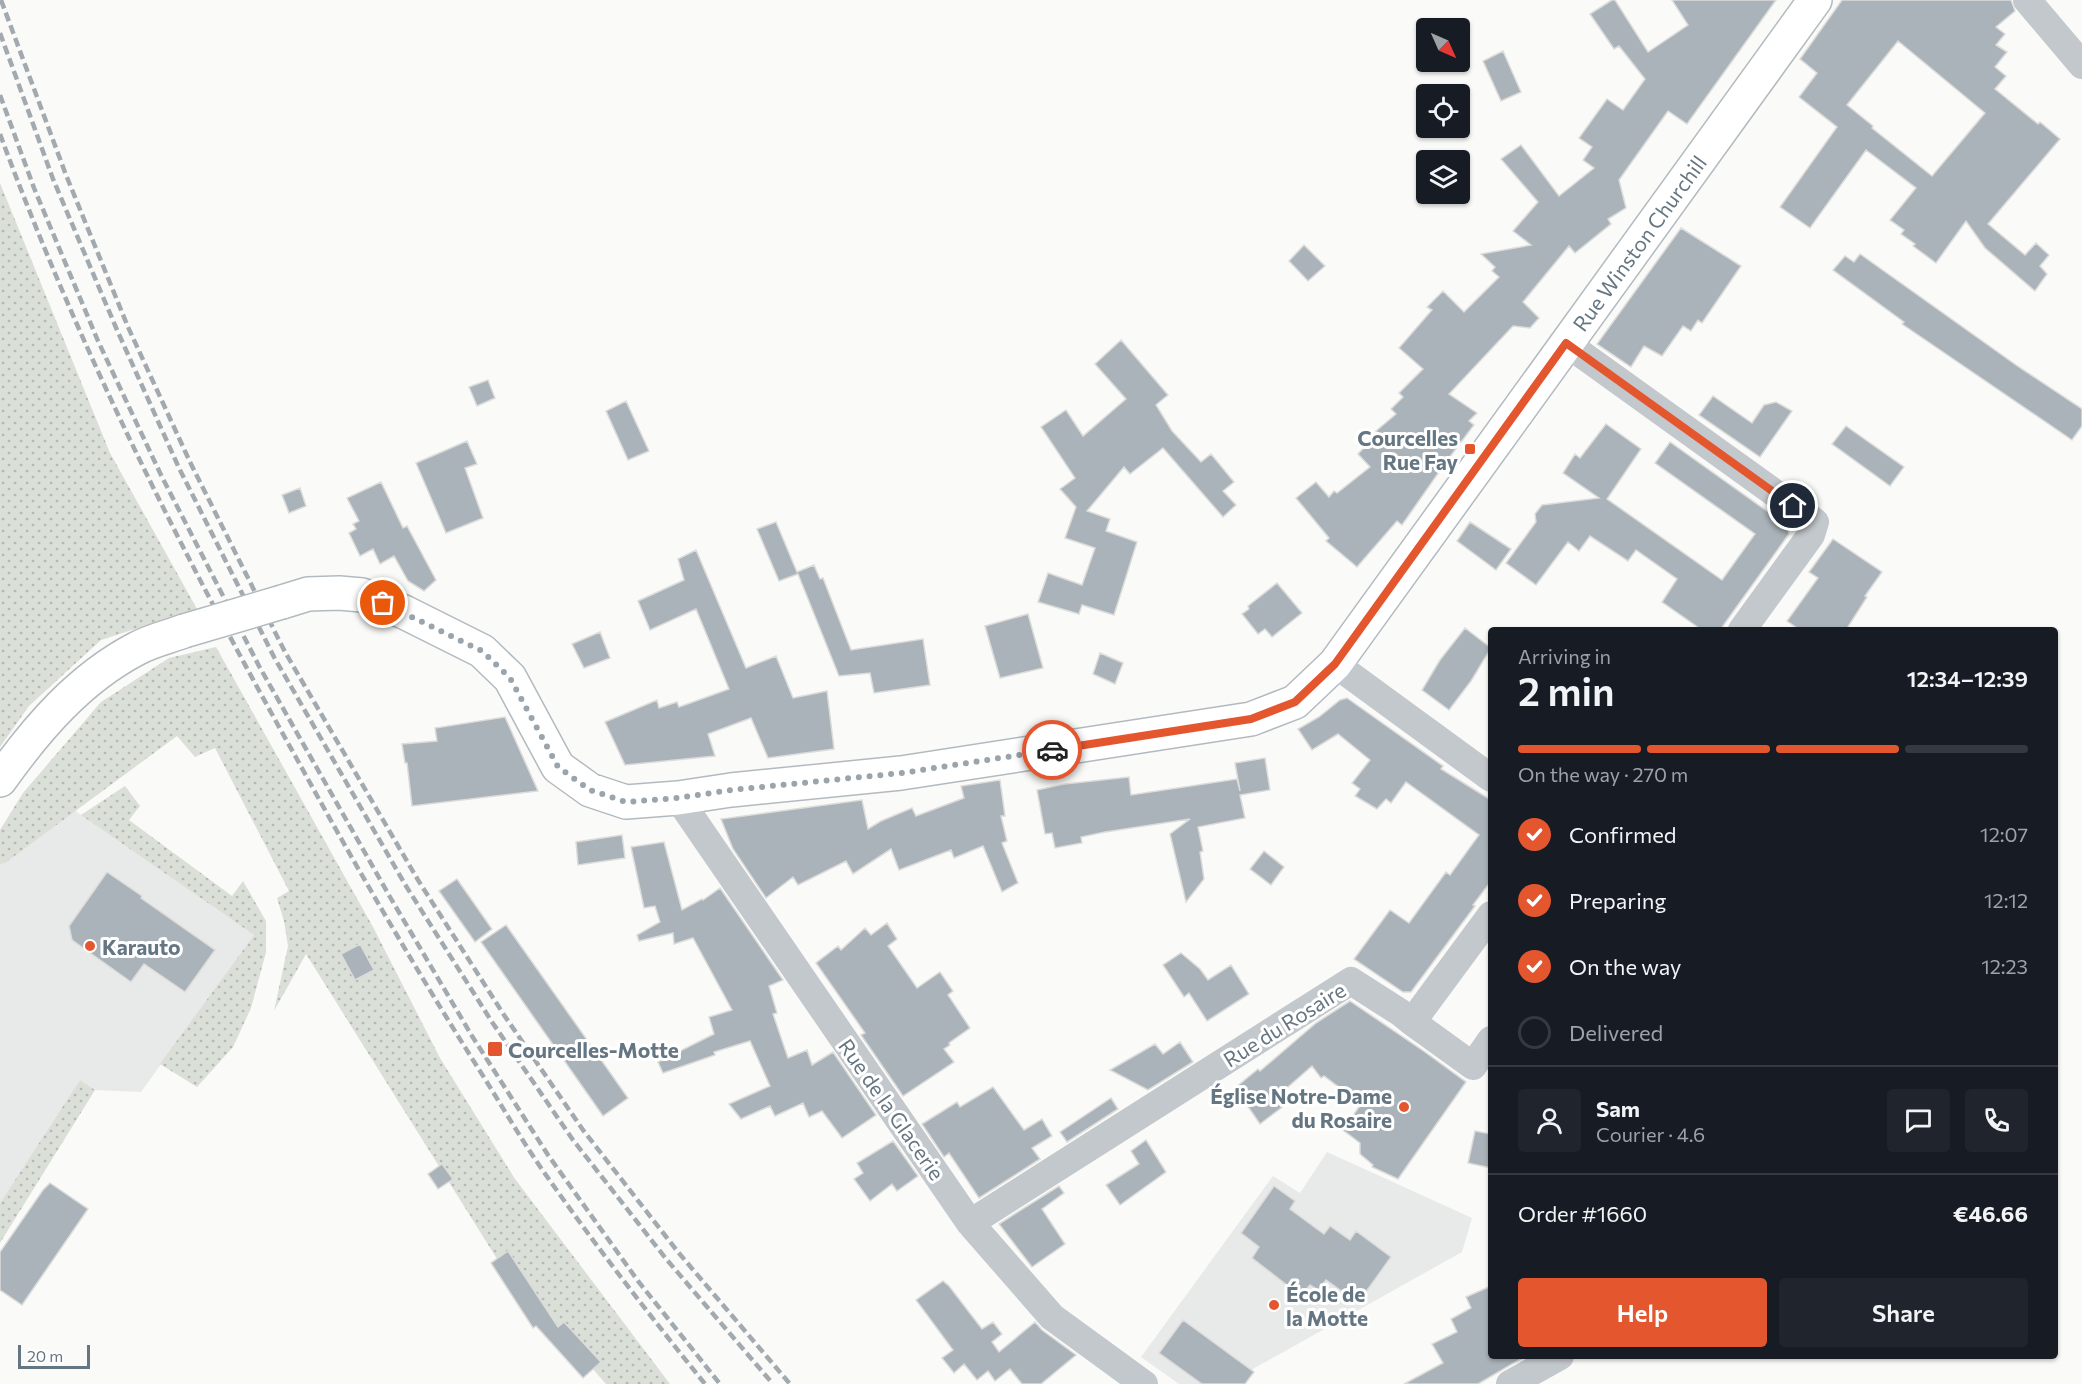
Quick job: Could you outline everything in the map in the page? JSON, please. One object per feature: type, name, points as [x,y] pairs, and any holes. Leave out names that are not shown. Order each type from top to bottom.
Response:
[{"type":"main road","name":"Rue Winston Churchill","points":[[0,780],[51,715],[89,679],[136,649],[184,631],[308,594],[362,595],[404,612],[482,651],[510,678],[558,767],[590,790],[626,802],[902,773],[1251,719],[1295,702],[1335,664],[1815,0]]},
{"type":"street","points":[[2027,0],[2082,65]]},
{"type":"street","points":[[1566,343],[1815,522],[1811,535],[1744,627]]},
{"type":"street","points":[[1335,664],[1488,776]]},
{"type":"street","name":"Rue de la Glacerie","points":[[678,798],[970,1223],[1052,1317],[1144,1384]]},
{"type":"street","points":[[1412,1022],[1488,919]]},
{"type":"street","name":"Rue du Rosaire","points":[[970,1223],[1351,981],[1401,1013],[1473,1066],[1488,1044]]},
{"type":"street","points":[[1510,1384],[1555,1359]]},
{"type":"shaded area","points":[[0,183],[110,453],[197,609],[101,640],[29,706],[0,747]]},
{"type":"shaded area","points":[[216,647],[373,927],[440,1058],[515,1179],[670,1384],[606,1384],[499,1262],[306,954],[274,1011],[288,946],[277,898],[289,891],[215,748],[195,757],[177,736],[5,863],[0,864],[0,830],[23,793],[101,702],[169,658]]},
{"type":"shaded area","points":[[125,786],[140,806],[129,820],[232,896],[243,881],[266,921],[266,952],[251,1008],[233,1047],[197,1087],[160,1064],[254,935],[81,815]]},
{"type":"shaded area","points":[[74,810],[254,935],[141,1092],[95,1090],[80,1080],[0,1203],[0,864]]},
{"type":"shaded area","points":[[80,1080],[95,1090],[0,1243],[0,1203]]},
{"type":"shaded area","name":"École de la Motte","points":[[1327,1152],[1472,1218],[1462,1252],[1244,1374],[1238,1384],[1179,1384],[1141,1357],[1273,1176],[1300,1193]]},
{"type":"building","points":[[1615,0],[1648,52],[1688,25],[1672,0],[1776,0],[1687,124],[1668,111],[1619,180],[1626,208],[1608,219],[1611,224],[1575,253],[1569,246],[1523,302],[1539,318],[1530,328],[1513,326],[1449,394],[1477,413],[1469,421],[1474,425],[1402,525],[1397,521],[1357,567],[1326,541],[1329,538],[1296,498],[1316,482],[1329,497],[1334,491],[1337,493],[1370,467],[1358,454],[1378,433],[1376,431],[1396,414],[1391,409],[1403,397],[1399,393],[1423,369],[1399,348],[1432,310],[1427,307],[1443,291],[1464,312],[1499,277],[1492,271],[1495,267],[1481,254],[1531,245],[1513,231],[1538,202],[1501,159],[1521,145],[1559,196],[1594,168],[1583,160],[1592,147],[1579,138],[1607,99],[1623,110],[1645,79],[1619,46],[1614,49],[1590,14]]},
{"type":"building","points":[[1842,0],[2011,0],[2015,11],[1996,27],[2005,34],[1996,45],[2007,52],[1995,67],[2006,76],[1995,89],[2060,139],[1988,224],[2025,255],[2036,243],[2049,255],[2040,266],[2047,274],[2035,291],[1985,248],[1966,221],[1936,263],[1913,246],[1915,244],[1901,234],[1904,230],[1890,220],[1916,188],[1866,150],[1810,228],[1780,207],[1837,127],[1799,97],[1817,73],[1800,59]],"holes":[[[1898,41],[1985,113],[1932,176],[1847,105]]]},
{"type":"building","points":[[1503,51],[1521,92],[1501,101],[1483,61]]},
{"type":"building","points":[[1681,228],[1741,266],[1702,323],[1698,320],[1691,331],[1683,326],[1662,356],[1644,346],[1631,367],[1597,344]]},
{"type":"building","points":[[1304,245],[1325,266],[1308,281],[1289,261]]},
{"type":"building","points":[[1860,254],[2082,409],[2082,426],[2072,440],[1902,324],[1904,322],[1833,270],[1845,256],[1854,262]]},
{"type":"building","points":[[1121,340],[1168,395],[1156,405],[1172,431],[1201,462],[1211,454],[1234,482],[1223,491],[1236,505],[1223,517],[1163,448],[1130,474],[1124,467],[1087,511],[1110,519],[1106,531],[1137,542],[1114,615],[1082,605],[1079,614],[1038,602],[1048,573],[1082,585],[1095,548],[1065,538],[1076,507],[1060,489],[1075,478],[1041,427],[1066,410],[1083,436],[1126,399],[1095,364]]},
{"type":"building","points":[[488,380],[495,398],[477,406],[469,387]]},
{"type":"building","points":[[1713,396],[1752,423],[1764,405],[1776,402],[1792,411],[1760,457],[1699,415]]},
{"type":"building","points":[[626,401],[649,451],[628,460],[606,411]]},
{"type":"building","points":[[1606,424],[1641,449],[1607,499],[1722,580],[1755,534],[1655,463],[1670,442],[1788,526],[1789,534],[1722,627],[1698,627],[1662,602],[1677,579],[1636,550],[1628,561],[1590,536],[1579,551],[1568,542],[1536,585],[1506,563],[1536,522],[1535,514],[1542,505],[1599,498],[1563,473],[1575,454],[1580,458]]},
{"type":"building","points":[[1846,426],[1904,467],[1890,486],[1832,444]]},
{"type":"building","points":[[467,441],[477,464],[465,468],[483,518],[446,533],[416,463]]},
{"type":"building","points":[[381,482],[403,528],[407,526],[436,580],[424,591],[408,581],[394,556],[380,564],[373,549],[360,556],[349,533],[356,529],[353,524],[359,521],[347,498]]},
{"type":"building","points":[[300,488],[306,506],[289,513],[282,495]]},
{"type":"building","points":[[776,522],[797,572],[814,565],[820,579],[823,578],[851,650],[923,639],[930,685],[874,693],[870,673],[839,676],[798,574],[779,581],[757,529]]},
{"type":"building","points":[[1470,522],[1511,549],[1496,570],[1457,541]]},
{"type":"building","points":[[1833,539],[1882,572],[1865,596],[1867,597],[1848,627],[1796,627],[1787,621],[1818,578],[1809,572]]},
{"type":"building","points":[[696,550],[746,668],[776,656],[793,698],[827,691],[834,749],[768,758],[751,718],[708,734],[715,756],[625,765],[605,722],[657,700],[659,708],[677,702],[679,707],[729,689],[696,609],[650,630],[638,601],[684,580],[678,559]]},
{"type":"building","points":[[1277,583],[1302,613],[1272,637],[1265,629],[1258,634],[1242,614],[1249,609],[1248,606]]},
{"type":"building","points":[[1028,614],[1043,668],[1000,678],[985,626]]},
{"type":"building","points":[[1465,628],[1488,646],[1488,653],[1471,681],[1449,710],[1422,690],[1440,660]]},
{"type":"building","points":[[600,632],[610,658],[584,668],[572,644]]},
{"type":"building","points":[[1100,653],[1123,663],[1115,684],[1093,674]]},
{"type":"building","points":[[1347,698],[1443,766],[1441,769],[1488,798],[1488,885],[1411,992],[1403,992],[1354,959],[1390,910],[1409,923],[1446,872],[1450,875],[1479,835],[1406,782],[1391,803],[1386,799],[1377,809],[1355,796],[1360,789],[1352,783],[1370,760],[1338,734],[1312,750],[1298,729],[1319,717],[1340,700]]},
{"type":"building","points":[[505,717],[538,791],[412,806],[407,763],[405,763],[402,744],[437,741],[435,728]]},
{"type":"building","points":[[1265,758],[1270,790],[1240,795],[1245,818],[1198,827],[1203,851],[1200,852],[1204,879],[1186,902],[1170,834],[1190,819],[1081,837],[1082,843],[1055,848],[1052,833],[1045,834],[1037,790],[1065,784],[1129,777],[1131,795],[1237,779],[1240,791],[1235,763]]},
{"type":"building","points":[[1000,780],[1005,816],[1001,816],[1007,841],[1002,843],[1018,883],[1002,892],[983,846],[954,858],[951,850],[899,870],[891,849],[853,874],[846,861],[798,885],[793,877],[766,898],[733,849],[721,819],[862,800],[868,829],[912,808],[916,816],[964,798],[961,786]]},
{"type":"building","points":[[622,835],[625,858],[578,865],[576,842]]},
{"type":"building","points":[[664,842],[682,910],[703,900],[720,888],[783,980],[769,986],[777,1013],[773,1014],[788,1058],[807,1050],[812,1065],[833,1052],[876,1115],[842,1138],[822,1111],[809,1117],[803,1103],[775,1116],[770,1106],[741,1119],[729,1104],[770,1086],[750,1041],[714,1052],[715,1055],[663,1073],[658,1062],[714,1034],[709,1017],[732,1010],[693,938],[674,944],[673,933],[639,941],[637,935],[660,922],[655,906],[644,908],[631,847]]},
{"type":"building","points":[[1264,851],[1284,867],[1271,885],[1250,869]]},
{"type":"building","points":[[107,872],[215,950],[185,992],[144,964],[131,982],[72,940],[69,926]]},
{"type":"building","points":[[457,879],[492,929],[475,942],[439,891]]},
{"type":"building","points":[[887,923],[897,939],[888,946],[917,988],[940,972],[953,991],[948,995],[970,1028],[944,1049],[954,1062],[903,1096],[861,1035],[865,1033],[816,963],[838,946],[841,950],[865,928],[871,935]]},
{"type":"building","points":[[506,925],[628,1098],[603,1116],[481,942]]},
{"type":"building","points":[[360,944],[374,970],[355,980],[341,954]]},
{"type":"building","points":[[1181,953],[1200,969],[1208,980],[1231,965],[1249,994],[1207,1021],[1189,993],[1184,997],[1163,965]]},
{"type":"building","points":[[1350,1001],[1466,1082],[1398,1179],[1372,1167],[1373,1165],[1360,1154],[1360,1143],[1343,1130],[1361,1104],[1324,1076],[1321,1078],[1312,1066],[1280,1094],[1285,1105],[1260,1124],[1235,1088],[1258,1069],[1260,1071],[1316,1023]]},
{"type":"building","points":[[1180,1042],[1193,1062],[1148,1090],[1110,1070],[1155,1044],[1163,1054]]},
{"type":"building","points":[[993,1087],[1024,1130],[1042,1119],[1052,1136],[1032,1148],[1040,1159],[979,1198],[949,1153],[944,1157],[922,1124],[957,1102],[960,1107]]},
{"type":"building","points":[[1111,1098],[1118,1109],[1067,1142],[1060,1132]]},
{"type":"building","points":[[1475,1131],[1488,1133],[1488,1167],[1468,1163]]},
{"type":"building","points":[[1146,1140],[1166,1172],[1120,1205],[1106,1185],[1139,1164],[1131,1151]]},
{"type":"building","points":[[893,1141],[918,1176],[897,1191],[892,1184],[870,1201],[854,1179],[863,1173],[857,1163]]},
{"type":"building","points":[[442,1164],[453,1179],[438,1189],[428,1174]]},
{"type":"building","points":[[50,1183],[88,1209],[22,1305],[0,1290],[0,1252]]},
{"type":"building","points":[[1059,1186],[1064,1193],[1042,1209],[1065,1244],[1032,1267],[999,1224]]},
{"type":"building","points":[[1274,1186],[1295,1201],[1290,1209],[1324,1234],[1330,1226],[1350,1240],[1356,1231],[1391,1257],[1358,1303],[1326,1280],[1318,1290],[1310,1285],[1301,1296],[1252,1258],[1259,1247],[1241,1233]]},
{"type":"building","points":[[508,1251],[558,1327],[564,1322],[601,1362],[583,1378],[536,1326],[533,1328],[491,1263]]},
{"type":"building","points":[[943,1281],[982,1329],[993,1322],[1002,1334],[992,1342],[999,1352],[1035,1322],[1042,1330],[1076,1355],[1041,1384],[1022,1384],[1010,1369],[995,1381],[988,1371],[977,1380],[964,1364],[954,1373],[942,1358],[953,1350],[916,1300]]},
{"type":"building","points":[[1488,1287],[1488,1359],[1521,1359],[1478,1384],[1404,1384],[1443,1363],[1432,1344],[1457,1332],[1451,1319],[1471,1308],[1466,1297]]},
{"type":"building","points":[[1183,1320],[1254,1372],[1245,1384],[1202,1384],[1159,1353]]},
{"type":"railway","points":[[1,0],[66,175],[128,327],[190,462],[285,652],[418,880],[504,1015],[583,1130],[678,1252],[790,1384]]},
{"type":"railway","points":[[0,33],[53,179],[117,330],[179,468],[274,657],[406,886],[492,1022],[573,1140],[667,1260],[773,1384]]},
{"type":"railway","points":[[0,95],[34,188],[98,341],[161,475],[259,666],[472,1036],[548,1155],[638,1281],[720,1384]]},
{"type":"railway","points":[[0,134],[64,296],[137,454],[215,608],[343,842],[436,1001],[539,1165],[620,1276],[705,1384]]},
{"type":"way so far","points":[[383,603],[482,651],[510,678],[558,767],[590,790],[626,802],[902,773],[1052,750]]},
{"type":"place","name":"Courcelles Rue Fay","points":[[1470,449]]},
{"type":"place","name":"Karauto","points":[[90,946]]},
{"type":"place","name":"Courcelles-Motte","points":[[495,1049]]},
{"type":"place","name":"Église Notre-Dame du Rosaire","points":[[1404,1107]]},
{"type":"place","name":"École de la Motte","points":[[1274,1305]]},
{"type":"route","points":[[1052,750],[1251,719],[1295,702],[1335,664],[1566,343],[1793,506]]}]
